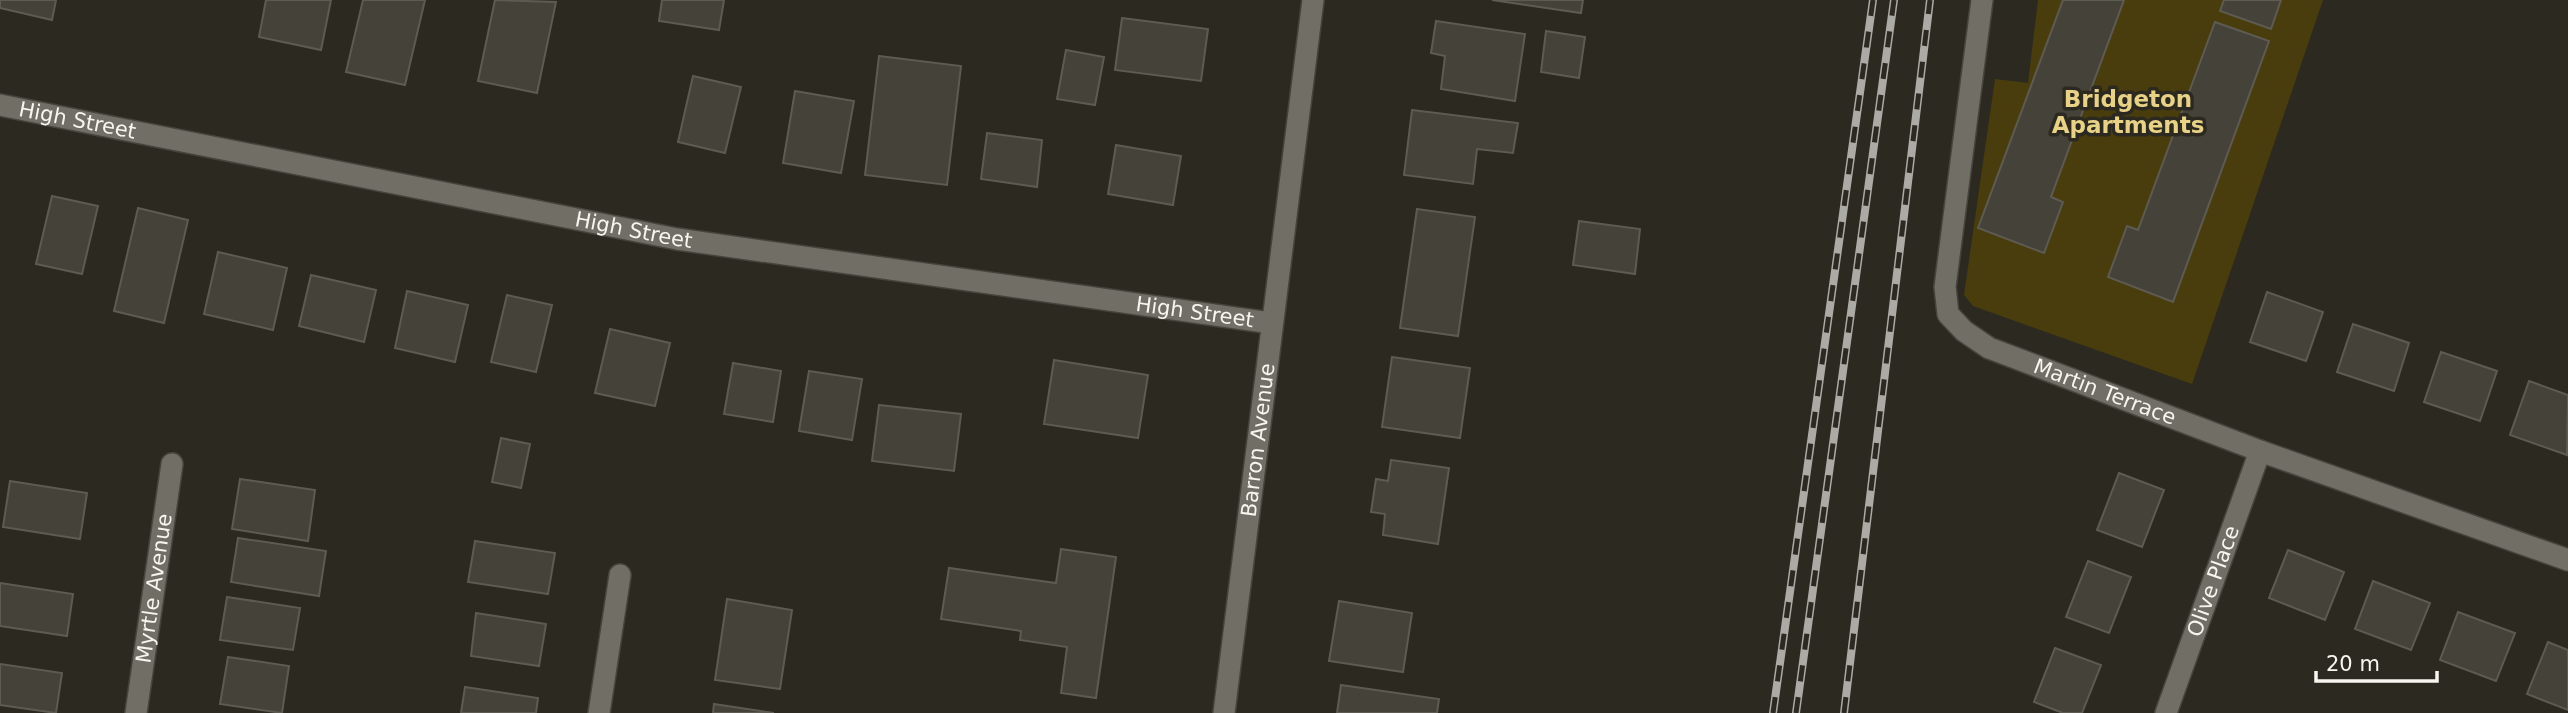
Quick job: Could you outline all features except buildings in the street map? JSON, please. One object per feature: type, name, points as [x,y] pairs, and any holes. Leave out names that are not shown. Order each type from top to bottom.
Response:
[{"type":"street","name":"Barron Avenue","points":[[1224,713],[1313,0]]},
{"type":"street","name":"Martin Terrace","points":[[1983,0],[1945,287],[1948,314],[1964,331],[1989,348],[2260,451],[2568,560]]},
{"type":"street","name":"High Street","points":[[0,105],[677,239],[1272,323]]},
{"type":"street","name":"Olive Place","points":[[2166,713],[2260,451]]},
{"type":"street","name":"Myrtle Avenue","points":[[136,713],[172,464]]},
{"type":"street","points":[[599,713],[620,575]]},
{"type":"shaded area","points":[[2038,0],[2323,0],[2192,384],[1973,306],[1964,295],[1995,79],[2028,83]]},
{"type":"railway","points":[[1773,713],[1873,0]]},
{"type":"railway","points":[[1796,713],[1894,0]]},
{"type":"railway","points":[[1844,713],[1930,0]]},
{"type":"district","name":"Bridgeton Apartments","points":[[2128,112]]}]
